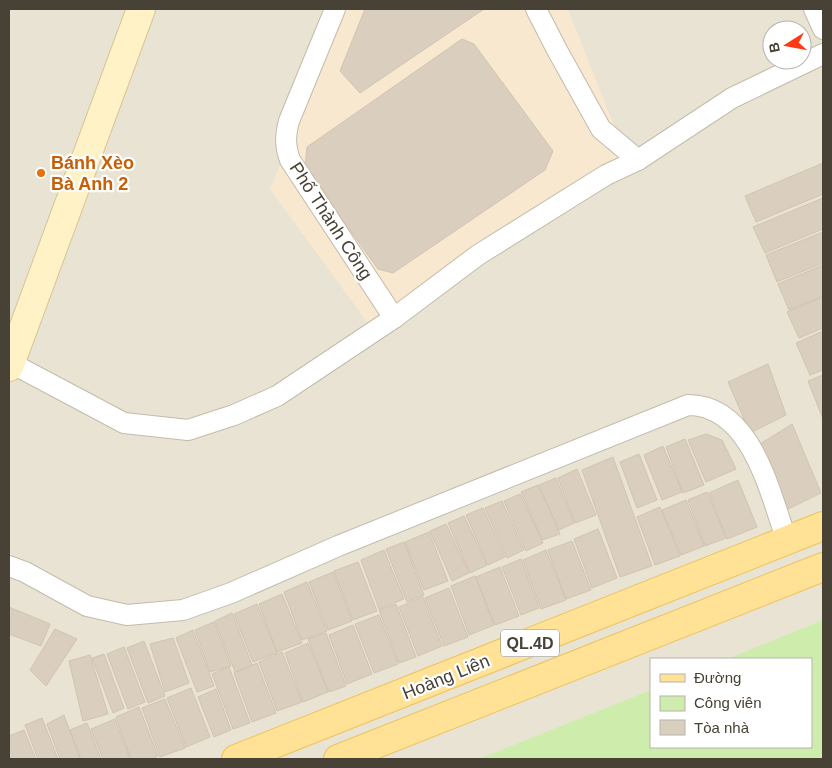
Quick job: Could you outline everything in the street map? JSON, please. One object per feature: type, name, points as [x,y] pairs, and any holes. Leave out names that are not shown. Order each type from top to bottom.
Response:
[{"type":"main road","name":"Hoàng Liên","points":[[236,759],[299,748],[823,526]]},
{"type":"main road","name":"Hoàng Liên","points":[[338,759],[823,567]]},
{"type":"street","points":[[141,9],[10,365],[124,423],[188,430],[234,415],[277,396],[394,318],[478,255],[606,175],[638,160],[732,98],[823,54]]},
{"type":"street","name":"Phố Thành Công","points":[[336,9],[289,121],[286,134],[286,148],[290,160],[394,318]]},
{"type":"street","points":[[536,9],[601,129],[638,160]]},
{"type":"street","points":[[814,9],[823,29]]},
{"type":"street","points":[[9,566],[25,572],[88,606],[127,616],[183,610],[231,593],[338,546],[688,405],[698,405],[709,409],[722,417],[744,436],[758,458],[787,541]]},
{"type":"shaded area","points":[[9,9],[823,9],[823,759],[9,759]]},
{"type":"shaded area","points":[[345,9],[568,9],[631,169],[375,333],[270,189]]},
{"type":"green space","points":[[823,620],[823,759],[479,759],[650,690],[650,748],[812,748],[812,658],[729,658]]},
{"type":"building","points":[[365,9],[484,9],[360,93],[340,71]]},
{"type":"building","points":[[462,39],[474,44],[553,151],[545,170],[393,273],[378,269],[305,168],[307,147]]},
{"type":"building","points":[[823,163],[823,194],[756,222],[745,196]]},
{"type":"building","points":[[823,198],[823,229],[765,253],[753,227]]},
{"type":"building","points":[[823,232],[823,263],[777,282],[766,255]]},
{"type":"building","points":[[823,265],[823,296],[789,310],[778,284]]},
{"type":"building","points":[[823,297],[823,328],[799,338],[787,312]]},
{"type":"building","points":[[823,331],[823,370],[810,375],[796,343]]},
{"type":"building","points":[[768,364],[786,415],[750,433],[728,382]]},
{"type":"building","points":[[823,375],[823,419],[808,381]]},
{"type":"building","points":[[792,424],[821,493],[786,510],[760,444]]},
{"type":"building","points":[[706,434],[722,440],[736,469],[706,482],[688,440]]},
{"type":"building","points":[[685,439],[704,485],[683,493],[666,447]]},
{"type":"building","points":[[663,446],[682,492],[662,500],[644,455]]},
{"type":"building","points":[[639,454],[657,500],[637,508],[620,462]]},
{"type":"building","points":[[613,457],[652,566],[620,577],[582,470]]},
{"type":"building","points":[[577,469],[596,515],[575,523],[558,478]]},
{"type":"building","points":[[556,478],[574,523],[559,530],[539,485]]},
{"type":"building","points":[[738,480],[757,527],[727,539],[709,493]]},
{"type":"building","points":[[538,485],[560,534],[542,540],[521,492]]},
{"type":"building","points":[[707,492],[726,538],[705,546],[688,500]]},
{"type":"building","points":[[520,494],[543,543],[526,551],[504,501]]},
{"type":"building","points":[[686,500],[704,546],[681,555],[662,510]]},
{"type":"building","points":[[502,501],[524,550],[507,558],[485,508]]},
{"type":"building","points":[[660,507],[680,556],[655,565],[637,517]]},
{"type":"building","points":[[483,508],[505,557],[488,565],[466,515]]},
{"type":"building","points":[[464,516],[487,565],[470,573],[448,523]]},
{"type":"building","points":[[446,524],[469,573],[452,581],[430,531]]},
{"type":"building","points":[[598,529],[617,578],[592,588],[574,539]]},
{"type":"building","points":[[429,532],[448,581],[424,590],[405,542]]},
{"type":"building","points":[[572,541],[591,590],[566,599],[548,550]]},
{"type":"building","points":[[404,542],[424,595],[407,602],[386,549]]},
{"type":"building","points":[[384,550],[404,599],[379,609],[361,560]]},
{"type":"building","points":[[546,550],[566,600],[541,609],[523,560]]},
{"type":"building","points":[[521,559],[539,608],[521,615],[502,567]]},
{"type":"building","points":[[358,562],[377,611],[353,620],[334,571]]},
{"type":"building","points":[[500,567],[519,616],[495,625],[476,577]]},
{"type":"building","points":[[333,572],[352,621],[328,630],[309,582]]},
{"type":"building","points":[[475,576],[494,625],[469,635],[451,586]]},
{"type":"building","points":[[307,582],[327,631],[302,640],[284,592]]},
{"type":"building","points":[[449,588],[468,637],[444,646],[425,598]]},
{"type":"building","points":[[282,594],[302,643],[277,652],[259,604]]},
{"type":"building","points":[[423,597],[442,646],[418,656],[399,607]]},
{"type":"building","points":[[257,604],[277,653],[253,662],[234,614]]},
{"type":"building","points":[[396,604],[416,657],[399,663],[379,610]]},
{"type":"building","points":[[9,607],[50,624],[41,646],[9,634]]},
{"type":"building","points":[[232,613],[252,665],[235,672],[215,621]]},
{"type":"building","points":[[379,615],[398,664],[374,673],[355,624]]},
{"type":"building","points":[[214,622],[231,666],[210,672],[195,630]]},
{"type":"building","points":[[353,625],[372,674],[347,684],[329,635]]},
{"type":"building","points":[[55,629],[77,639],[46,686],[30,670]]},
{"type":"building","points":[[193,630],[214,686],[197,692],[176,638]]},
{"type":"building","points":[[326,633],[346,686],[329,692],[308,639]]},
{"type":"building","points":[[173,638],[189,683],[165,692],[150,644]]},
{"type":"building","points":[[144,641],[165,696],[148,703],[127,648]]},
{"type":"building","points":[[308,643],[328,692],[303,702],[285,653]]},
{"type":"building","points":[[124,647],[145,702],[128,709],[107,654]]},
{"type":"building","points":[[282,652],[302,702],[277,711],[259,662]]},
{"type":"building","points":[[104,654],[124,708],[113,713],[92,658]]},
{"type":"building","points":[[90,655],[108,714],[83,721],[69,661]]},
{"type":"building","points":[[257,663],[276,713],[252,722],[234,673]]},
{"type":"building","points":[[229,667],[250,723],[233,729],[212,674]]},
{"type":"building","points":[[191,688],[210,737],[186,747],[167,698]]},
{"type":"building","points":[[216,689],[231,730],[214,737],[198,697]]},
{"type":"building","points":[[165,699],[185,748],[160,757],[142,708]]},
{"type":"building","points":[[139,707],[158,756],[151,759],[131,759],[116,717]]},
{"type":"building","points":[[64,715],[80,759],[60,759],[47,724]]},
{"type":"building","points":[[42,718],[58,759],[38,759],[25,725]]},
{"type":"building","points":[[115,719],[130,759],[103,759],[91,729]]},
{"type":"building","points":[[87,723],[101,759],[81,759],[70,730]]},
{"type":"building","points":[[24,730],[36,759],[9,759],[9,736]]},
{"type":"place","name":"Bánh Xèo Bà Anh 2","points":[[41,173]]}]
